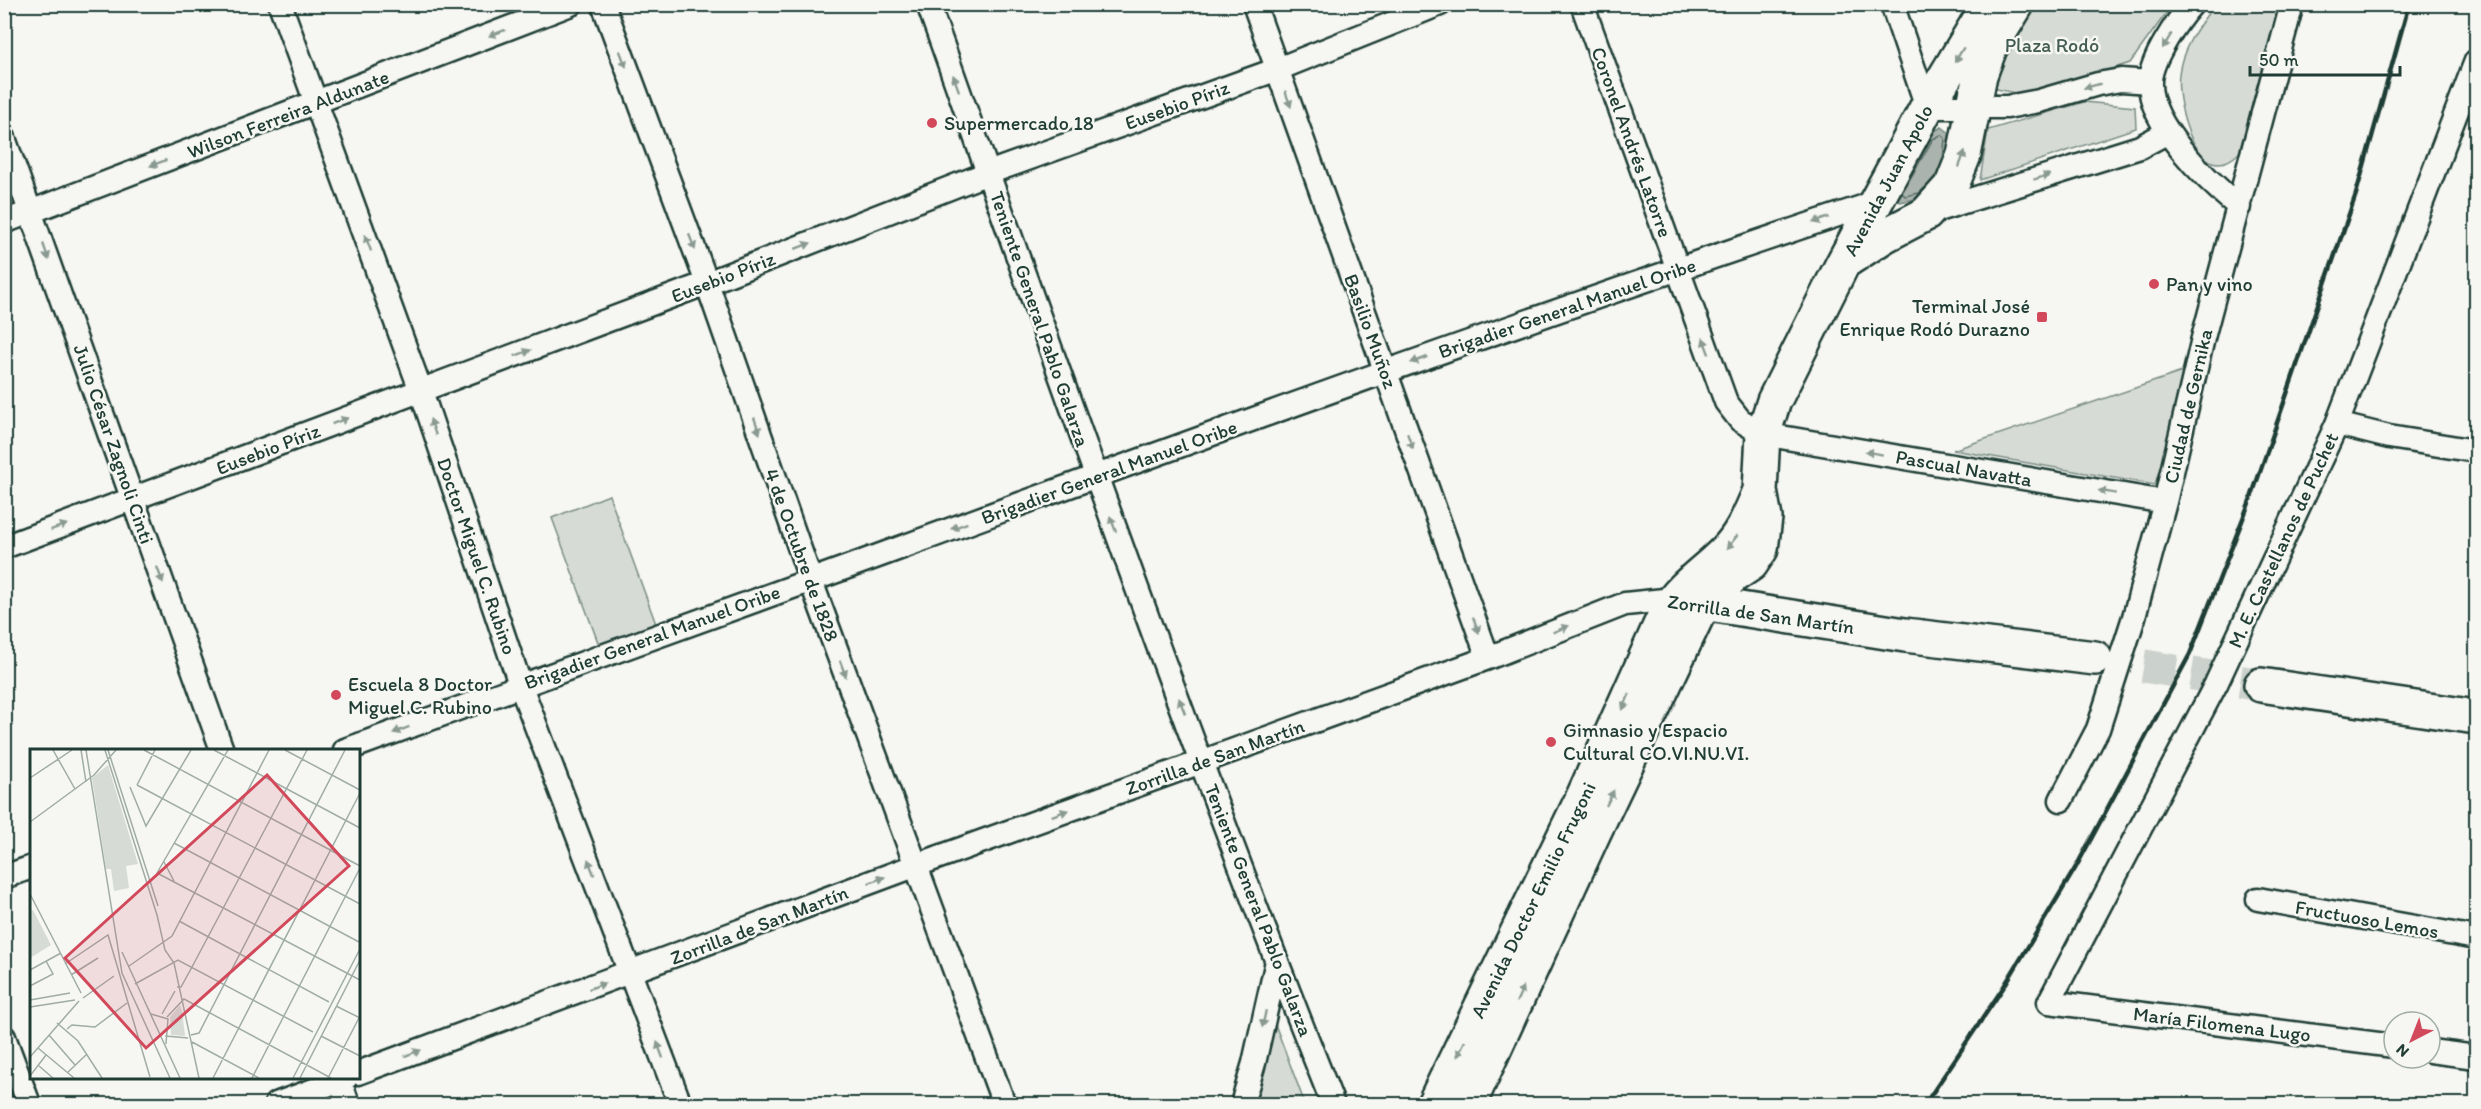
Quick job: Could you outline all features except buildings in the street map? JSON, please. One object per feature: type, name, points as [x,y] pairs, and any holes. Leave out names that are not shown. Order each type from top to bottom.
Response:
[{"type":"street","name":"Doctor Miguel C. Rubino","points":[[280,4],[421,391],[520,684],[680,1104]]},
{"type":"street","name":"Wilson Ferreira Aldunate","points":[[4,222],[572,4]]},
{"type":"street","name":"4 de Octubre de 1828","points":[[603,4],[707,283],[811,581],[1004,1104]]},
{"type":"street","name":"Teniente General Pablo Galarza","points":[[928,4],[1095,476],[1276,961],[1333,1104]]},
{"type":"street","name":"Basilio Muñoz","points":[[1254,4],[1488,658]]},
{"type":"street","name":"Eusebio Píriz","points":[[4,548],[707,283],[988,173],[1278,69],[1440,4]]},
{"type":"street","name":"Coronel Andrés Latorre","points":[[1582,4],[1726,402],[1740,420],[1763,434]]},
{"type":"street","points":[[1892,4],[1927,106],[2007,107],[2039,101],[2098,84],[2121,80],[2150,82]]},
{"type":"street","name":"Avenida Juan Apolo","points":[[1843,263],[1927,106],[1989,4]]},
{"type":"street","name":"Avenida Juan Apolo","points":[[1843,263],[1915,219],[1952,185],[1964,155],[1980,75],[1990,48],[2017,4]]},
{"type":"street","points":[[2192,4],[2184,13],[2155,61],[2150,82],[2159,115],[2168,132],[2204,174],[2239,207]]},
{"type":"street","name":"Ciudad de Gernika","points":[[2061,800],[2098,729],[2134,617],[2165,502],[2204,338],[2292,4]]},
{"type":"street","name":"M. E. Castellanos de Puchet","points":[[2049,1002],[2216,684],[2337,424],[2476,61]]},
{"type":"street","points":[[1877,202],[1884,211],[1915,219],[2140,147],[2168,132]]},
{"type":"street","name":"Julio César Zagnoli Cinti","points":[[4,138],[32,211],[222,749]]},
{"type":"street","name":"Brigadier General Manuel Oribe","points":[[348,749],[520,684],[811,581],[1095,476],[1678,268],[1877,202]]},
{"type":"street","points":[[1760,491],[1763,434],[1774,401],[1843,263]]},
{"type":"street","points":[[2337,424],[2389,437],[2476,451]]},
{"type":"street","name":"Pascual Navatta","points":[[1763,434],[2165,502]]},
{"type":"street","name":"Avenida Doctor Emilio Frugoni","points":[[1434,1104],[1697,616],[1733,576],[1751,564],[1761,549],[1765,518],[1760,491]]},
{"type":"street","name":"Avenida Doctor Emilio Frugoni","points":[[1469,1104],[1674,599],[1729,547],[1744,527],[1760,491]]},
{"type":"street","points":[[1746,568],[1746,584],[1753,598],[1776,615]]},
{"type":"street","name":"Zorrilla de San Martín","points":[[360,1072],[917,865],[1488,658],[1625,604],[1674,599],[1905,635],[2095,658]]},
{"type":"street","points":[[2261,685],[2476,717]]},
{"type":"street","points":[[4,877],[30,868]]},
{"type":"street","name":"Fructuoso Lemos","points":[[2258,899],[2476,938]]},
{"type":"street","points":[[1242,1104],[1254,1063],[1276,961]]},
{"type":"street","name":"María Filomena Lugo","points":[[2049,1002],[2382,1044]]},
{"type":"street","points":[[4,1037],[29,1104]]},
{"type":"street","points":[[2442,1053],[2476,1057]]},
{"type":"street","name":"Zorrilla de San Martín","points":[[276,1104],[341,1079]]},
{"type":"street","points":[[346,1079],[348,1104]]},
{"type":"green space","name":"Plaza Rodó","points":[[2030,5],[2172,5],[2130,63],[2045,90],[2015,93],[1992,88],[2009,35]]},
{"type":"green space","points":[[2214,5],[2279,5],[2239,153],[2224,162],[2211,162],[2201,153],[2192,139],[2185,122],[2179,87],[2179,74],[2187,46]]},
{"type":"green space","points":[[2084,102],[2135,107],[2136,128],[1980,180],[1988,130]]},
{"type":"green space","points":[[2188,370],[2155,485],[1953,450]]},
{"type":"green space","points":[[609,495],[656,624],[599,645],[552,518]]},
{"type":"green space","points":[[1273,1019],[1305,1104],[1254,1104]]},
{"type":"water","points":[[1942,127],[1951,134],[1948,166],[1922,198],[1900,202],[1894,194],[1929,134]]},
{"type":"tunnel","points":[[2095,658],[2261,685]]},
{"type":"railway","points":[[1925,1104],[2003,988],[2076,867],[2190,654],[2251,498],[2356,194],[2409,4]]},
{"type":"place","name":"Supermercado 18","points":[[932,123]]},
{"type":"place","name":"Pan y vino","points":[[2154,284]]},
{"type":"place","name":"Terminal José Enrique Rodó Durazno","points":[[2042,317]]},
{"type":"place","name":"Escuela 8 Doctor Miguel C. Rubino","points":[[336,695]]},
{"type":"place","name":"Gimnasio y Espacio Cultural CO.VI.NU.VI.","points":[[1551,742]]}]
